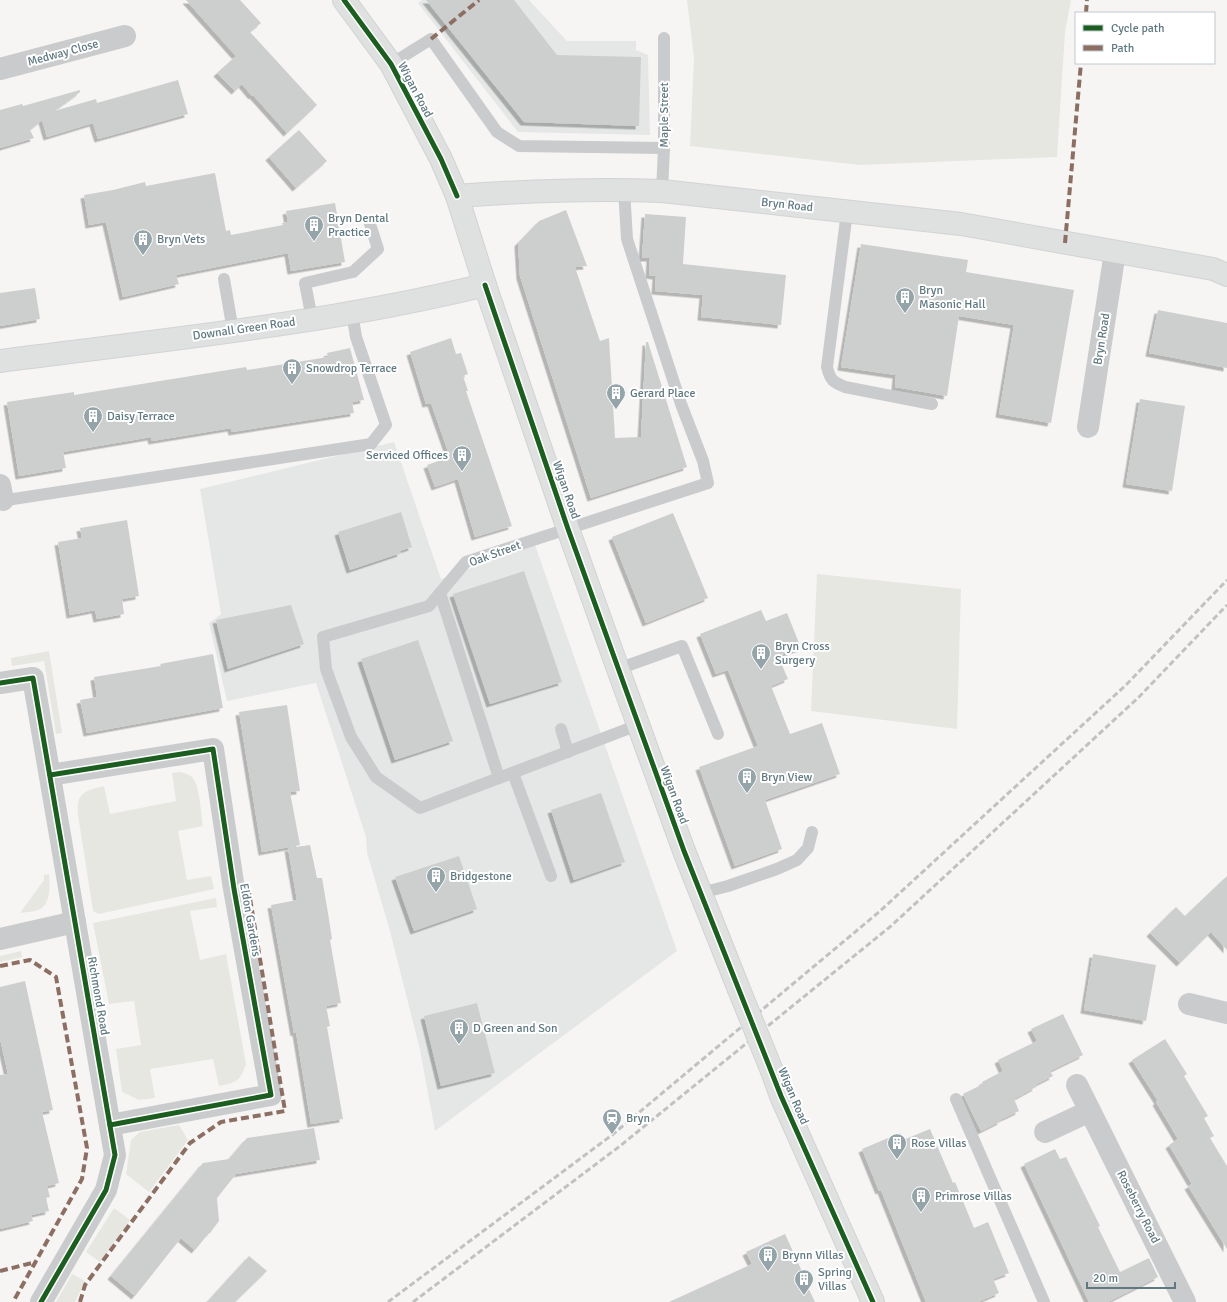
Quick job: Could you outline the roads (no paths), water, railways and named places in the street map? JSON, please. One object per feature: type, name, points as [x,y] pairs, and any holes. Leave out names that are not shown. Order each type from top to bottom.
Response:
[{"type":"main road","name":"Wigan Road","points":[[344,0],[391,64],[441,159],[457,196],[485,285],[568,529],[638,725],[701,892],[784,1103],[873,1302]]},
{"type":"main road","name":"Bryn Road","points":[[457,196],[546,190],[624,189],[662,191],[961,224],[1213,269],[1227,275]]},
{"type":"main road","name":"Downall Green Road","points":[[0,360],[233,331],[352,313],[485,285]]},
{"type":"street","name":"Medway Close","points":[[0,69],[125,36]]},
{"type":"street","name":"Bryn Road","points":[[1088,427],[1115,252]]},
{"type":"street","name":"Richmond Road","points":[[0,683],[33,678],[115,1155],[106,1190],[41,1302]]},
{"type":"street","name":"Eldon Gardens","points":[[50,775],[213,749],[234,889],[271,1095],[110,1125]]},
{"type":"street","points":[[0,939],[75,922]]},
{"type":"street","points":[[1189,1004],[1227,1013]]},
{"type":"street","name":"Roseberry Road","points":[[1077,1085],[1185,1302]]},
{"type":"street","points":[[1045,1132],[1090,1111]]},
{"type":"lane","name":"Maple Street","points":[[662,191],[664,148],[664,38]]},
{"type":"lane","points":[[391,64],[432,39],[497,132],[519,146],[664,148]]},
{"type":"lane","name":"Oak Street","points":[[499,778],[420,808],[376,777],[351,737],[326,669],[323,637],[429,606],[466,562],[568,529],[709,488],[703,461],[681,404],[627,239],[624,189]]},
{"type":"lane","points":[[847,212],[827,367],[829,376],[835,383],[845,387],[932,404]]},
{"type":"lane","points":[[312,319],[305,283],[353,272],[378,249],[370,224]]},
{"type":"lane","points":[[224,279],[233,331]]},
{"type":"lane","points":[[1,495],[371,444],[386,425],[356,337],[352,313]]},
{"type":"lane","points":[[440,594],[499,778],[638,725]]},
{"type":"lane","points":[[618,669],[682,646],[718,734]]},
{"type":"lane","points":[[561,729],[568,752]]},
{"type":"lane","points":[[513,773],[550,876]]},
{"type":"lane","points":[[701,892],[728,886],[777,869],[796,860],[808,848],[812,832]]},
{"type":"lane","points":[[956,1099],[1044,1302]]},
{"type":"railway","points":[[388,1302],[612,1135],[879,912],[1126,685],[1227,580]]},
{"type":"railway","points":[[413,1302],[620,1146],[891,926],[1139,697],[1227,605]]},
{"type":"place","name":"Bryn Dental Practice","points":[[314,242]]},
{"type":"place","name":"Bryn Vets","points":[[143,256]]},
{"type":"place","name":"Bryn Masonic Hall","points":[[905,314]]},
{"type":"place","name":"Snowdrop Terrace","points":[[292,385]]},
{"type":"place","name":"Gerard Place","points":[[616,410]]},
{"type":"place","name":"Daisy Terrace","points":[[93,433]]},
{"type":"place","name":"Serviced Offices","points":[[462,472]]},
{"type":"place","name":"Bryn Cross Surgery","points":[[761,670]]},
{"type":"place","name":"Bryn View","points":[[747,794]]},
{"type":"place","name":"Bridgestone","points":[[436,893]]},
{"type":"place","name":"D Green and Son","points":[[459,1045]]},
{"type":"place","name":"Bryn","points":[[612,1135]]},
{"type":"place","name":"Rose Villas","points":[[897,1160]]},
{"type":"place","name":"Primrose Villas","points":[[921,1213]]},
{"type":"place","name":"Brynn Villas","points":[[768,1272]]},
{"type":"place","name":"Spring Villas","points":[[804,1296]]}]
